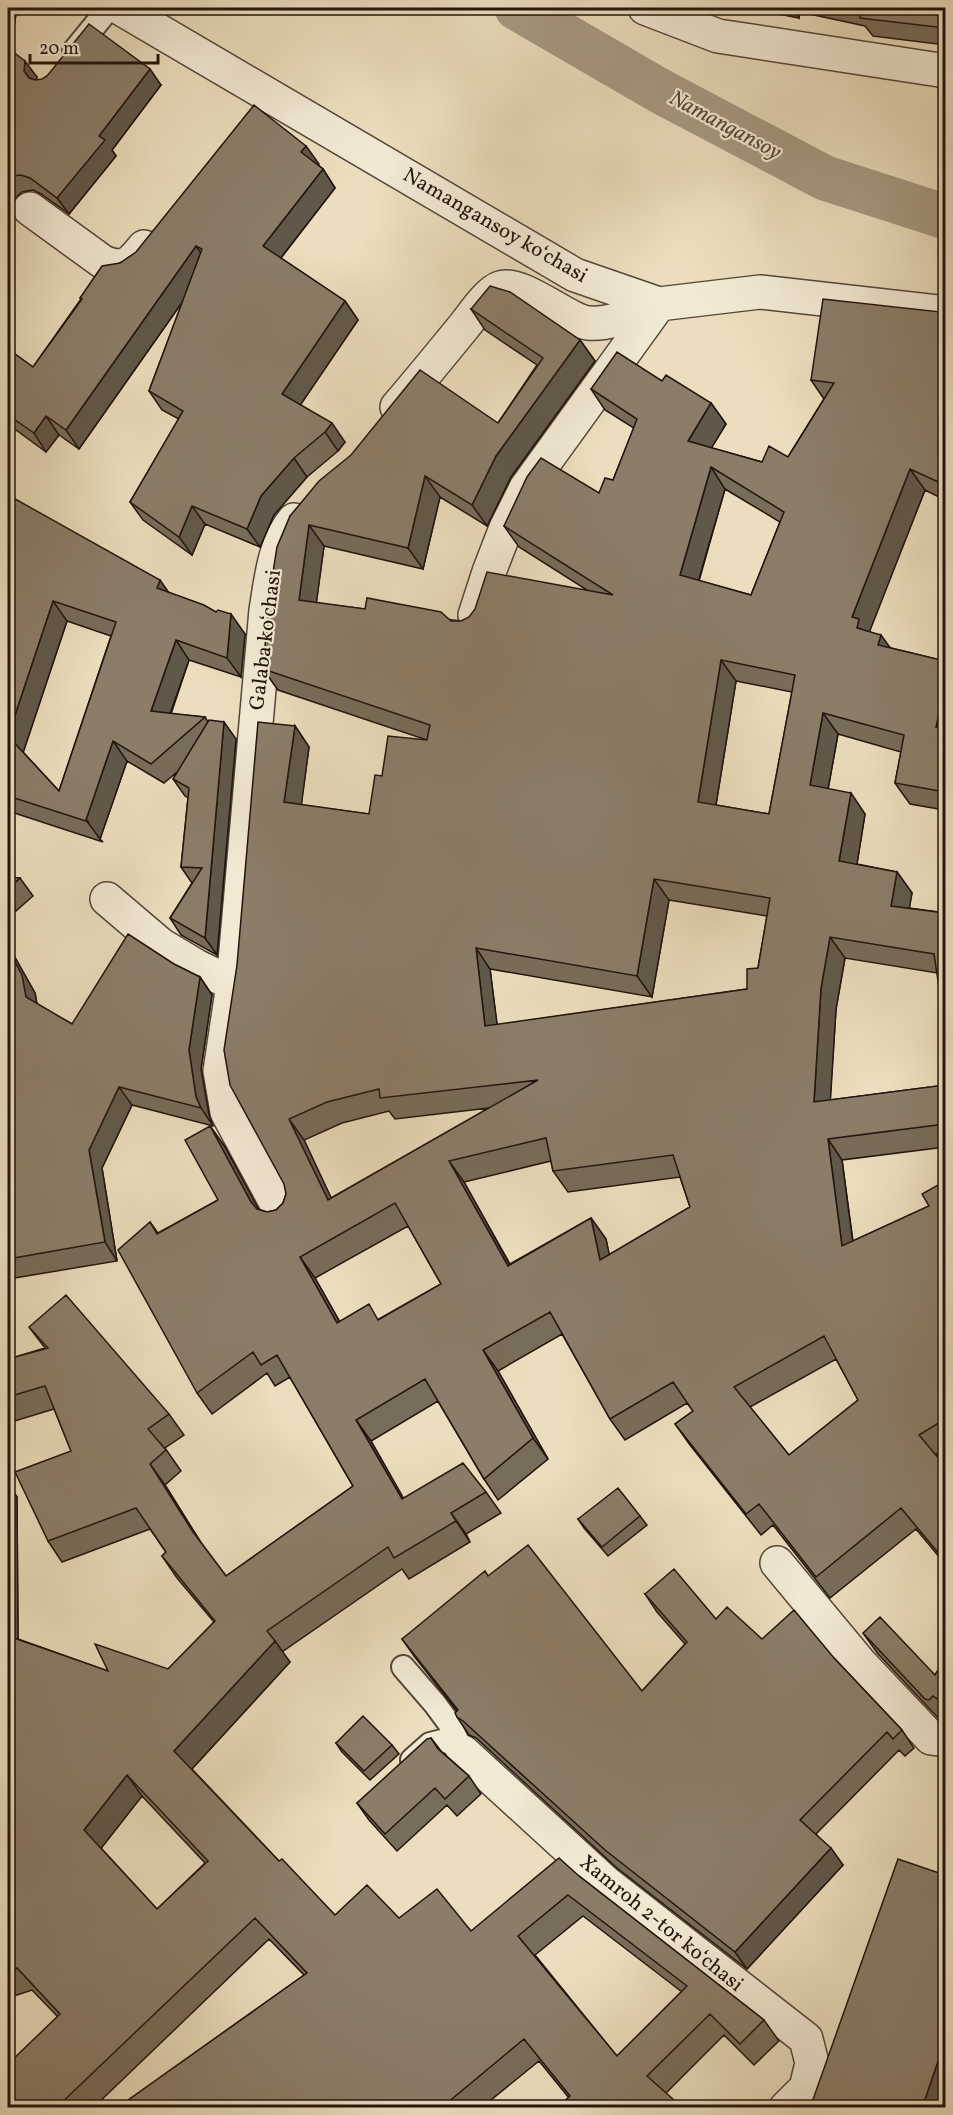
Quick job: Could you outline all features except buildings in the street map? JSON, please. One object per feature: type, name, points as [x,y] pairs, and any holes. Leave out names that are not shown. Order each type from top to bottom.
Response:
[{"type":"street","name":"Namangansoy koʻchasi","points":[[120,8],[575,275],[659,304],[760,292],[945,313]]},
{"type":"street","points":[[645,8],[718,36],[945,71]]},
{"type":"street","points":[[246,121],[268,93]]},
{"type":"street","points":[[30,209],[103,262],[114,267],[125,266],[134,259],[164,222]]},
{"type":"street","points":[[380,428],[492,293],[500,288],[508,287],[535,297],[586,323],[622,319],[659,304]]},
{"type":"street","points":[[472,624],[506,528],[526,488],[659,304]]},
{"type":"street","name":"Galaba koʻchasi","points":[[282,1214],[227,1112],[220,1071],[233,984],[266,610],[274,563],[288,527],[314,497]]},
{"type":"street","points":[[107,899],[161,945],[233,984]]},
{"type":"street","points":[[777,1563],[860,1663],[931,1738],[945,1740]]},
{"type":"street","name":"Xamroh 2-tor koʻchasi","points":[[463,1752],[605,1882],[806,2040],[812,2063],[806,2088],[786,2108]]},
{"type":"lane","points":[[62,66],[109,8]]},
{"type":"lane","points":[[403,1667],[442,1713],[463,1752]]},
{"type":"lane","points":[[399,1773],[430,1744],[447,1740],[463,1752]]},
{"type":"waterway","name":"Namangansoy","points":[[517,8],[660,91],[825,178],[946,217]]}]
